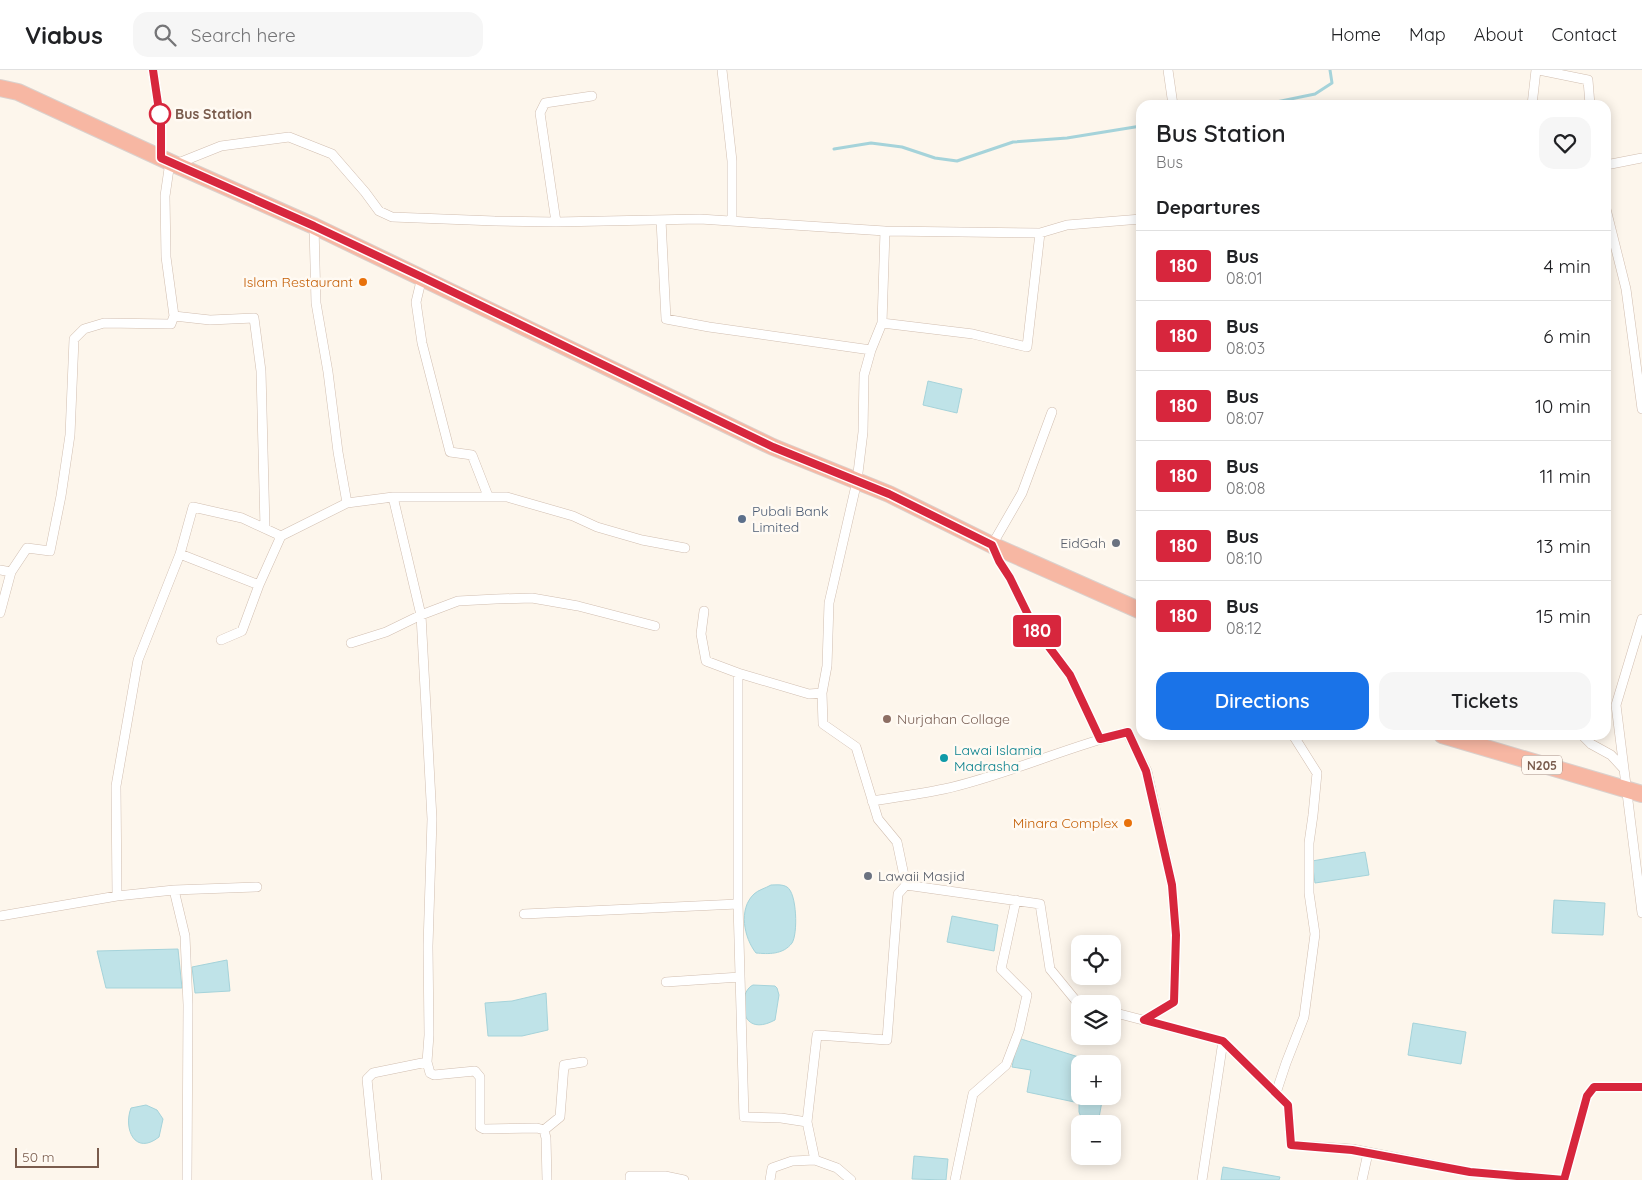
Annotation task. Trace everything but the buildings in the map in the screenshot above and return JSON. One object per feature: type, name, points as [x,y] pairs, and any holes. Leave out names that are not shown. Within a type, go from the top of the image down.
[{"type":"highway","points":[[0,88],[18,92],[168,162],[314,226],[773,447],[889,494],[992,545],[1136,610]]},
{"type":"highway","name":"N205","points":[[1459,740],[1634,792]]},
{"type":"street","points":[[0,613],[11,572],[27,548],[50,551],[62,496],[70,435],[74,339],[84,329],[104,323],[171,324],[174,316],[166,257],[165,196],[168,162],[153,70]]},
{"type":"street","points":[[722,70],[732,162],[732,220]]},
{"type":"street","points":[[1168,70],[1172,100]]},
{"type":"street","points":[[1533,100],[1537,70],[1588,80],[1590,100]]},
{"type":"street","points":[[556,222],[540,113],[545,103],[592,96]]},
{"type":"street","points":[[168,162],[221,146],[289,137],[332,154],[379,211],[392,217],[556,222],[732,220],[818,228],[885,231],[1040,233],[1067,226],[1136,219]]},
{"type":"street","points":[[1611,165],[1642,158]]},
{"type":"street","points":[[662,220],[666,319],[871,350]]},
{"type":"street","points":[[314,226],[316,303],[347,503]]},
{"type":"street","points":[[1611,229],[1626,289],[1642,409]]},
{"type":"street","points":[[885,231],[882,323],[871,350],[864,375],[862,432],[857,481],[829,602],[827,666],[822,693],[823,724],[856,747],[878,819],[897,842],[906,886]]},
{"type":"street","points":[[882,323],[974,334],[1028,347],[1040,233]]},
{"type":"street","points":[[422,277],[416,302],[422,343],[450,452],[472,455],[488,496]]},
{"type":"street","points":[[174,316],[210,320],[254,318],[261,371],[265,528]]},
{"type":"street","points":[[1052,412],[1022,493],[992,545],[1034,627],[1070,675],[1100,739]]},
{"type":"street","points":[[393,497],[421,615],[432,819],[427,1062],[430,1074],[434,1075],[475,1072],[478,1074],[480,1077],[480,1127],[484,1129],[538,1128],[544,1130]]},
{"type":"street","points":[[221,640],[242,631],[259,585],[281,536],[347,503],[393,497],[507,497],[574,516],[597,527],[642,540],[685,548]]},
{"type":"street","points":[[117,896],[116,786],[138,660],[180,554],[193,507],[242,518],[281,536]]},
{"type":"street","points":[[180,554],[259,585]]},
{"type":"street","points":[[0,570],[11,572]]},
{"type":"street","points":[[351,643],[386,632],[421,615],[458,601],[532,598],[578,606],[655,626]]},
{"type":"street","points":[[704,611],[701,634],[706,661],[738,674],[809,694],[822,693]]},
{"type":"street","points":[[1642,619],[1616,705],[1624,768],[1634,792],[1642,914]]},
{"type":"street","points":[[738,674],[738,904],[744,1117],[782,1118],[808,1122]]},
{"type":"street","points":[[872,801],[945,789],[1044,759],[1100,739],[1128,732],[1146,771],[1172,885],[1176,935],[1174,1002],[1144,1020]]},
{"type":"street","points":[[1276,1093],[1304,1017],[1316,934],[1309,893],[1309,843],[1316,773],[1296,740]]},
{"type":"street","points":[[1587,740],[1611,755],[1624,768]]},
{"type":"street","points":[[906,886],[1040,904],[1050,969],[1071,996]]},
{"type":"street","points":[[816,1160],[808,1122],[816,1035],[887,1040],[898,894],[906,886]]},
{"type":"street","points":[[0,916],[117,896],[174,890],[257,887]]},
{"type":"street","points":[[174,890],[185,936],[188,1006],[187,1180]]},
{"type":"street","points":[[955,1180],[973,1094],[1006,1065],[1019,1030],[1027,995],[1001,969],[1016,900]]},
{"type":"street","points":[[524,914],[738,904]]},
{"type":"street","points":[[666,982],[740,977]]},
{"type":"street","points":[[1121,1014],[1223,1041],[1288,1105],[1291,1145],[1352,1150],[1470,1172],[1564,1180],[1587,1096],[1594,1087],[1642,1087]]},
{"type":"street","points":[[1202,1180],[1223,1041]]},
{"type":"street","points":[[377,1180],[367,1079],[373,1072],[427,1062]]},
{"type":"street","points":[[544,1130],[560,1117],[564,1065],[583,1062]]},
{"type":"street","points":[[544,1130],[546,1138],[547,1180]]},
{"type":"street","points":[[1362,1180],[1368,1153]]},
{"type":"street","points":[[770,1180],[772,1168],[792,1161],[816,1160],[837,1168],[851,1180]]},
{"type":"street","points":[[630,1180],[630,1176],[665,1176],[684,1180]]},
{"type":"water","points":[[928,381],[962,389],[957,413],[923,405]]},
{"type":"water","points":[[1365,852],[1369,875],[1315,883],[1312,861]]},
{"type":"water","points":[[771,885],[787,887],[793,897],[796,914],[794,938],[788,947],[780,952],[756,953],[748,940],[744,915],[749,900],[754,894]]},
{"type":"water","points":[[1554,900],[1605,903],[1603,935],[1552,933]]},
{"type":"water","points":[[952,916],[998,925],[994,951],[947,942]]},
{"type":"water","points":[[178,949],[182,988],[106,988],[97,951]]},
{"type":"water","points":[[227,960],[230,991],[195,993],[192,967]]},
{"type":"water","points":[[753,985],[775,986],[777,988],[779,995],[775,1020],[763,1025],[754,1024],[748,1020],[744,1013],[744,996]]},
{"type":"water","points":[[546,993],[548,1030],[522,1036],[488,1036],[485,1003],[512,1001]]},
{"type":"water","points":[[1413,1023],[1466,1032],[1461,1064],[1408,1055]]},
{"type":"water","points":[[1018,1038],[1072,1055],[1071,1101],[1027,1092],[1031,1070],[1012,1067]]},
{"type":"water","points":[[146,1105],[157,1110],[163,1119],[159,1137],[151,1142],[143,1143],[137,1142],[133,1138],[130,1131],[129,1116],[131,1108]]},
{"type":"water","points":[[1079,1105],[1101,1105],[1099,1115],[1080,1115]]},
{"type":"water","points":[[914,1156],[948,1159],[946,1180],[912,1179]]},
{"type":"water","points":[[1223,1167],[1280,1177],[1279,1180],[1221,1180]]},
{"type":"waterway","points":[[1286,100],[1315,94],[1332,83],[1330,70]]},
{"type":"waterway","points":[[834,149],[871,143],[902,147],[935,158],[957,161],[1013,142],[1067,138],[1136,127]]},
{"type":"bus line","name":"180","points":[[153,70],[161,124],[161,158],[314,226],[422,277],[773,447],[889,494],[992,545],[1034,627],[1070,675],[1100,739],[1128,732],[1146,771],[1172,885],[1176,935],[1174,1002],[1144,1020],[1223,1041],[1288,1105],[1291,1145],[1352,1150],[1470,1172],[1564,1180],[1587,1096],[1594,1087],[1642,1087]]},
{"type":"place","name":"Bus Station","points":[[160,114]]},
{"type":"place","name":"Islam Restaurant","points":[[363,282]]},
{"type":"place","name":"Pubali Bank Limited","points":[[742,519]]},
{"type":"place","name":"EidGah","points":[[1116,543]]},
{"type":"place","name":"Nurjahan Collage","points":[[887,719]]},
{"type":"place","name":"Lawai Islamia Madrasha","points":[[944,758]]},
{"type":"place","name":"Minara Complex","points":[[1128,823]]},
{"type":"place","name":"Lawaii Masjid","points":[[868,876]]}]
